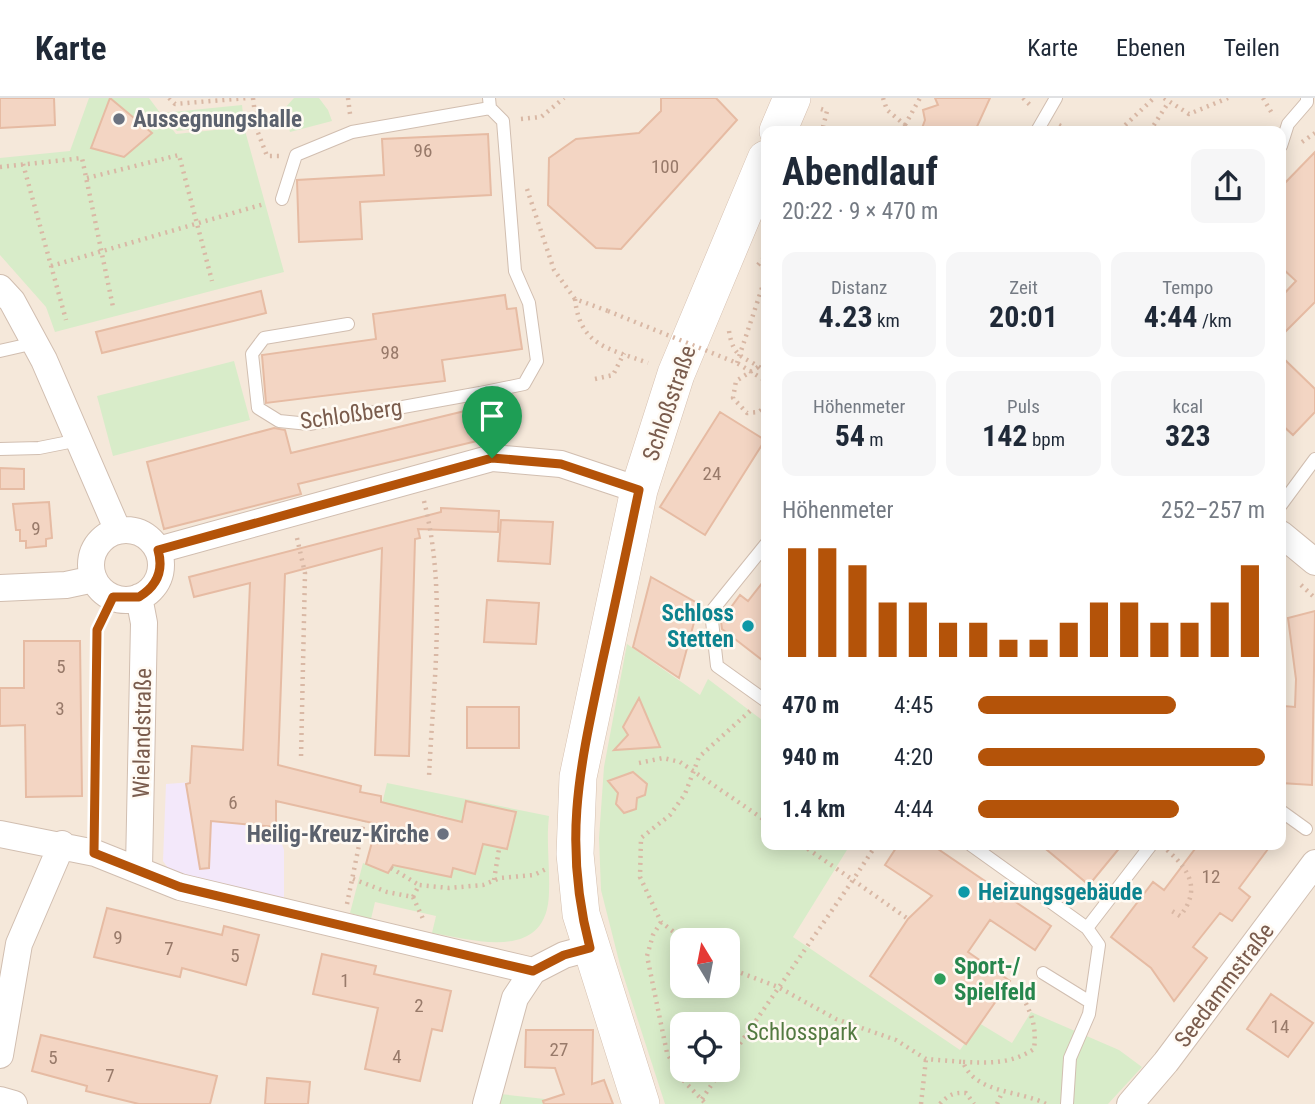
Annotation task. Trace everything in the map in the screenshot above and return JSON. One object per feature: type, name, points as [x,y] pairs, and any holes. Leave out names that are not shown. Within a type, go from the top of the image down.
[{"type":"main road","points":[[780,126],[792,98]]},
{"type":"main road","name":"Schloßstraße","points":[[640,1104],[581,914],[575,854],[578,777],[639,490],[676,374],[761,171]]},
{"type":"street","points":[[0,288],[12,301],[35,343],[118,531]]},
{"type":"street","points":[[158,550],[492,458],[561,464],[639,490]]},
{"type":"street","points":[[0,588],[66,585],[103,588],[139,597],[149,592],[160,572],[158,550],[153,542],[137,532],[118,531],[100,541],[91,569],[103,588]]},
{"type":"street","points":[[1286,538],[1315,562]]},
{"type":"street","name":"Wielandstraße","points":[[139,597],[144,623],[139,868]]},
{"type":"street","points":[[0,834],[62,844],[94,853],[139,868],[180,887],[533,971]]},
{"type":"street","points":[[0,1055],[19,944],[62,844]]},
{"type":"street","name":"Seedammstraße","points":[[1130,1104],[1166,1062],[1315,863]]},
{"type":"street","points":[[486,1104],[515,998],[533,971],[564,955],[590,948]]},
{"type":"street","points":[[0,1100],[14,1104]]},
{"type":"lane","points":[[1040,126],[1056,98]]},
{"type":"lane","points":[[1286,130],[1288,124],[1307,102],[1307,98]]},
{"type":"lane","points":[[282,199],[296,155],[352,132],[489,103],[503,121]]},
{"type":"lane","name":"Schloßberg","points":[[348,324],[264,338],[252,354],[258,408],[279,421],[309,424],[524,384],[537,361],[529,303],[515,271],[503,121]]},
{"type":"lane","points":[[0,351],[35,343]]},
{"type":"lane","points":[[480,393],[492,458]]},
{"type":"lane","points":[[0,449],[39,448],[79,440]]},
{"type":"lane","points":[[1286,498],[1315,458]]},
{"type":"lane","points":[[761,550],[711,612],[717,666],[761,696]]},
{"type":"lane","points":[[1286,815],[1306,829]]},
{"type":"lane","points":[[978,850],[1087,928],[1099,945],[1090,1002],[1070,1058],[1067,1104]]},
{"type":"lane","points":[[1087,928],[1146,850]]},
{"type":"lane","points":[[1043,972],[1090,1002]]},
{"type":"path","points":[[169,98],[175,104],[247,98]]},
{"type":"path","points":[[253,98],[257,130],[267,156],[296,155]]},
{"type":"path","points":[[503,121],[541,117],[564,98]]},
{"type":"path","points":[[883,98],[887,110],[905,125],[920,98]]},
{"type":"path","points":[[1124,126],[1154,98]]},
{"type":"path","points":[[1153,126],[1166,100],[1189,114],[1228,98]]},
{"type":"path","points":[[87,178],[179,155],[212,281]]},
{"type":"path","points":[[0,167],[82,158],[113,307]]},
{"type":"path","points":[[23,164],[66,320]]},
{"type":"path","points":[[507,179],[529,190],[554,270],[575,299],[577,321],[583,332],[594,341],[624,353],[613,375],[595,379]]},
{"type":"path","points":[[51,266],[282,199]]},
{"type":"path","points":[[753,275],[761,263]]},
{"type":"path","points":[[737,363],[761,291]]},
{"type":"path","points":[[575,299],[737,363],[761,375]]},
{"type":"path","points":[[734,319],[729,330],[732,348],[744,361],[759,366]]},
{"type":"path","points":[[759,366],[736,382],[733,398],[747,413],[761,410]]},
{"type":"path","points":[[419,480],[433,535],[438,593],[429,776]]},
{"type":"path","points":[[291,514],[305,572],[301,758]]},
{"type":"path","points":[[94,853],[97,630],[103,588]]},
{"type":"path","points":[[670,929],[661,922],[640,877],[641,838],[670,815],[685,794],[699,757],[761,703]]},
{"type":"path","points":[[639,764],[663,758],[680,762],[761,818]]},
{"type":"path","points":[[342,925],[364,821]]},
{"type":"path","points":[[494,881],[499,849]]},
{"type":"path","points":[[809,850],[908,919]]},
{"type":"path","points":[[740,1043],[873,850]]},
{"type":"path","points":[[1167,850],[1183,864],[1192,885],[1190,903],[1180,916],[1172,911]]},
{"type":"path","points":[[391,868],[419,885],[449,888],[483,885],[534,875],[575,854]]},
{"type":"path","points":[[352,879],[387,892],[413,897],[419,885]]},
{"type":"path","points":[[661,922],[653,935],[647,956],[667,1053],[682,1079],[704,1102],[715,1082]]},
{"type":"path","points":[[740,973],[778,987],[836,1019],[896,1040],[926,1059],[963,1062],[996,1063],[1019,1059],[1034,1049],[1036,1031],[1031,1012],[1020,992]]},
{"type":"path","points":[[921,1104],[926,1059]]},
{"type":"path","points":[[963,1062],[968,1074],[1002,1093],[1030,1096],[1046,1104]]},
{"type":"path","points":[[940,1104],[946,1096],[957,1092],[966,1093],[974,1104]]},
{"type":"path","points":[[997,1104],[1002,1093]]},
{"type":"shaded area","points":[[0,98],[1315,98],[1315,1104],[0,1104]]},
{"type":"shaded area","points":[[277,776],[276,827],[284,850],[284,904],[179,884],[163,861],[166,784]]},
{"type":"green space","points":[[89,98],[149,98],[176,134],[244,127],[284,272],[55,332],[46,307],[0,255],[0,158],[70,151]]},
{"type":"green space","points":[[294,98],[319,98],[332,121],[290,132],[284,109]]},
{"type":"green space","points":[[242,105],[244,124],[177,131],[163,113]]},
{"type":"green space","points":[[234,361],[250,420],[113,456],[97,396]]},
{"type":"green space","name":"Schlosspark","points":[[627,644],[700,695],[708,679],[761,719],[761,850],[847,850],[793,937],[960,1050],[979,1023],[1012,1043],[1031,1012],[1119,1050],[1142,1067],[1108,1104],[665,1104],[620,965],[601,890],[599,838],[604,767]]},
{"type":"green space","points":[[387,783],[549,816],[549,892],[545,914],[536,929],[523,938],[488,942],[432,933],[436,916],[375,902],[371,919],[350,913],[363,863],[388,873],[393,865],[451,877],[453,868],[475,874],[483,844],[508,849],[516,812],[466,801],[462,823],[450,821],[450,818],[436,814],[434,817],[382,804]]},
{"type":"green space","points":[[500,1094],[554,1100],[554,1104],[497,1104]]},
{"type":"building","points":[[0,98],[54,98],[55,125],[0,128]]},
{"type":"building","name":"Aussegnungshalle","points":[[110,98],[152,133],[124,157],[91,148]]},
{"type":"building","points":[[661,98],[716,98],[737,120],[621,249],[596,248],[548,205],[549,158],[576,139],[639,133],[661,111]]},
{"type":"building","points":[[935,98],[990,98],[977,126],[923,126],[925,120],[923,110],[938,105]]},
{"type":"building","points":[[488,134],[491,195],[360,202],[362,239],[299,242],[297,180],[384,175],[382,139]]},
{"type":"building","points":[[1315,152],[1315,302],[1286,331],[1286,292],[1296,281],[1286,272],[1286,182]]},
{"type":"building","points":[[261,291],[266,313],[102,353],[96,332]]},
{"type":"building","points":[[505,295],[507,309],[516,308],[522,349],[442,360],[445,381],[266,403],[262,355],[376,339],[373,314]]},
{"type":"building","points":[[1286,361],[1315,389],[1315,412],[1293,435],[1286,429]]},
{"type":"building","points":[[469,410],[477,441],[298,484],[301,494],[164,529],[147,462],[274,428],[285,430],[291,453]]},
{"type":"building","points":[[720,412],[761,438],[761,446],[705,535],[660,507]]},
{"type":"building","points":[[0,468],[24,469],[24,489],[0,489]]},
{"type":"building","points":[[49,502],[52,538],[46,539],[46,546],[26,548],[26,541],[20,541],[20,530],[16,530],[13,504]]},
{"type":"building","points":[[441,508],[499,511],[498,532],[418,529],[420,538],[415,539],[409,756],[375,755],[382,548],[285,574],[278,765],[361,786],[360,792],[381,796],[381,802],[462,822],[466,801],[516,812],[507,849],[483,844],[475,874],[453,868],[451,877],[393,865],[388,873],[366,864],[377,824],[276,801],[276,827],[211,821],[209,868],[200,869],[186,784],[190,783],[192,746],[243,750],[250,583],[194,597],[189,577],[441,512]]},
{"type":"building","points":[[501,520],[553,522],[550,564],[498,561]]},
{"type":"building","points":[[651,577],[699,604],[679,678],[633,647]]},
{"type":"building","name":"Schloss Stetten","points":[[761,584],[761,659],[722,629],[721,621],[740,595],[748,601]]},
{"type":"building","points":[[487,600],[539,603],[536,644],[484,642]]},
{"type":"building","points":[[1315,611],[1312,785],[1286,783],[1286,706],[1295,707],[1296,679],[1288,618]]},
{"type":"building","points":[[24,641],[80,641],[82,796],[26,797],[25,725],[0,726],[0,688],[24,688]]},
{"type":"building","points":[[639,698],[660,747],[614,750],[628,735],[623,727]]},
{"type":"building","points":[[467,707],[519,707],[519,748],[467,748]]},
{"type":"building","points":[[633,772],[647,784],[645,795],[637,798],[636,809],[624,813],[616,804],[618,793],[608,781]]},
{"type":"building","points":[[895,850],[939,850],[1051,926],[1035,950],[990,920],[968,952],[1010,981],[966,1044],[870,976],[908,919],[932,896],[885,865]]},
{"type":"building","points":[[1047,850],[1118,850],[1089,885]]},
{"type":"building","points":[[1194,850],[1267,850],[1239,888],[1250,897],[1232,921],[1220,913],[1193,947],[1207,958],[1174,1001],[1151,968],[1111,937],[1153,882],[1164,890]]},
{"type":"building","points":[[107,908],[222,935],[224,926],[259,935],[246,985],[182,968],[180,977],[94,957]]},
{"type":"building","points":[[322,954],[376,966],[374,974],[451,991],[442,1031],[432,1029],[420,1081],[365,1069],[378,1008],[313,994]]},
{"type":"building","points":[[1271,994],[1313,1023],[1288,1057],[1247,1029]]},
{"type":"building","points":[[526,1030],[593,1030],[592,1084],[604,1080],[613,1104],[544,1104],[543,1101],[564,1094],[555,1068],[525,1067]]},
{"type":"building","points":[[41,1035],[217,1076],[210,1104],[139,1104],[86,1091],[87,1086],[32,1071]]},
{"type":"building","points":[[267,1078],[310,1082],[308,1104],[265,1104]]},
{"type":"place","name":"Aussegnungshalle","points":[[119,119]]},
{"type":"place","name":"Schloss Stetten","points":[[748,626]]},
{"type":"place","name":"Heilig-Kreuz-Kirche","points":[[443,834]]},
{"type":"place","name":"Heizungsgebäude","points":[[964,892]]},
{"type":"place","name":"Sport-/ Spielfeld","points":[[940,979]]},
{"type":"route","points":[[492,458],[561,464],[639,490],[578,777],[576,876],[581,914],[590,948],[564,955],[533,971],[423,942],[180,887],[139,868],[94,853],[97,630],[113,597],[126,600],[139,597],[149,592],[156,583],[161,561],[158,550],[492,458]]}]
